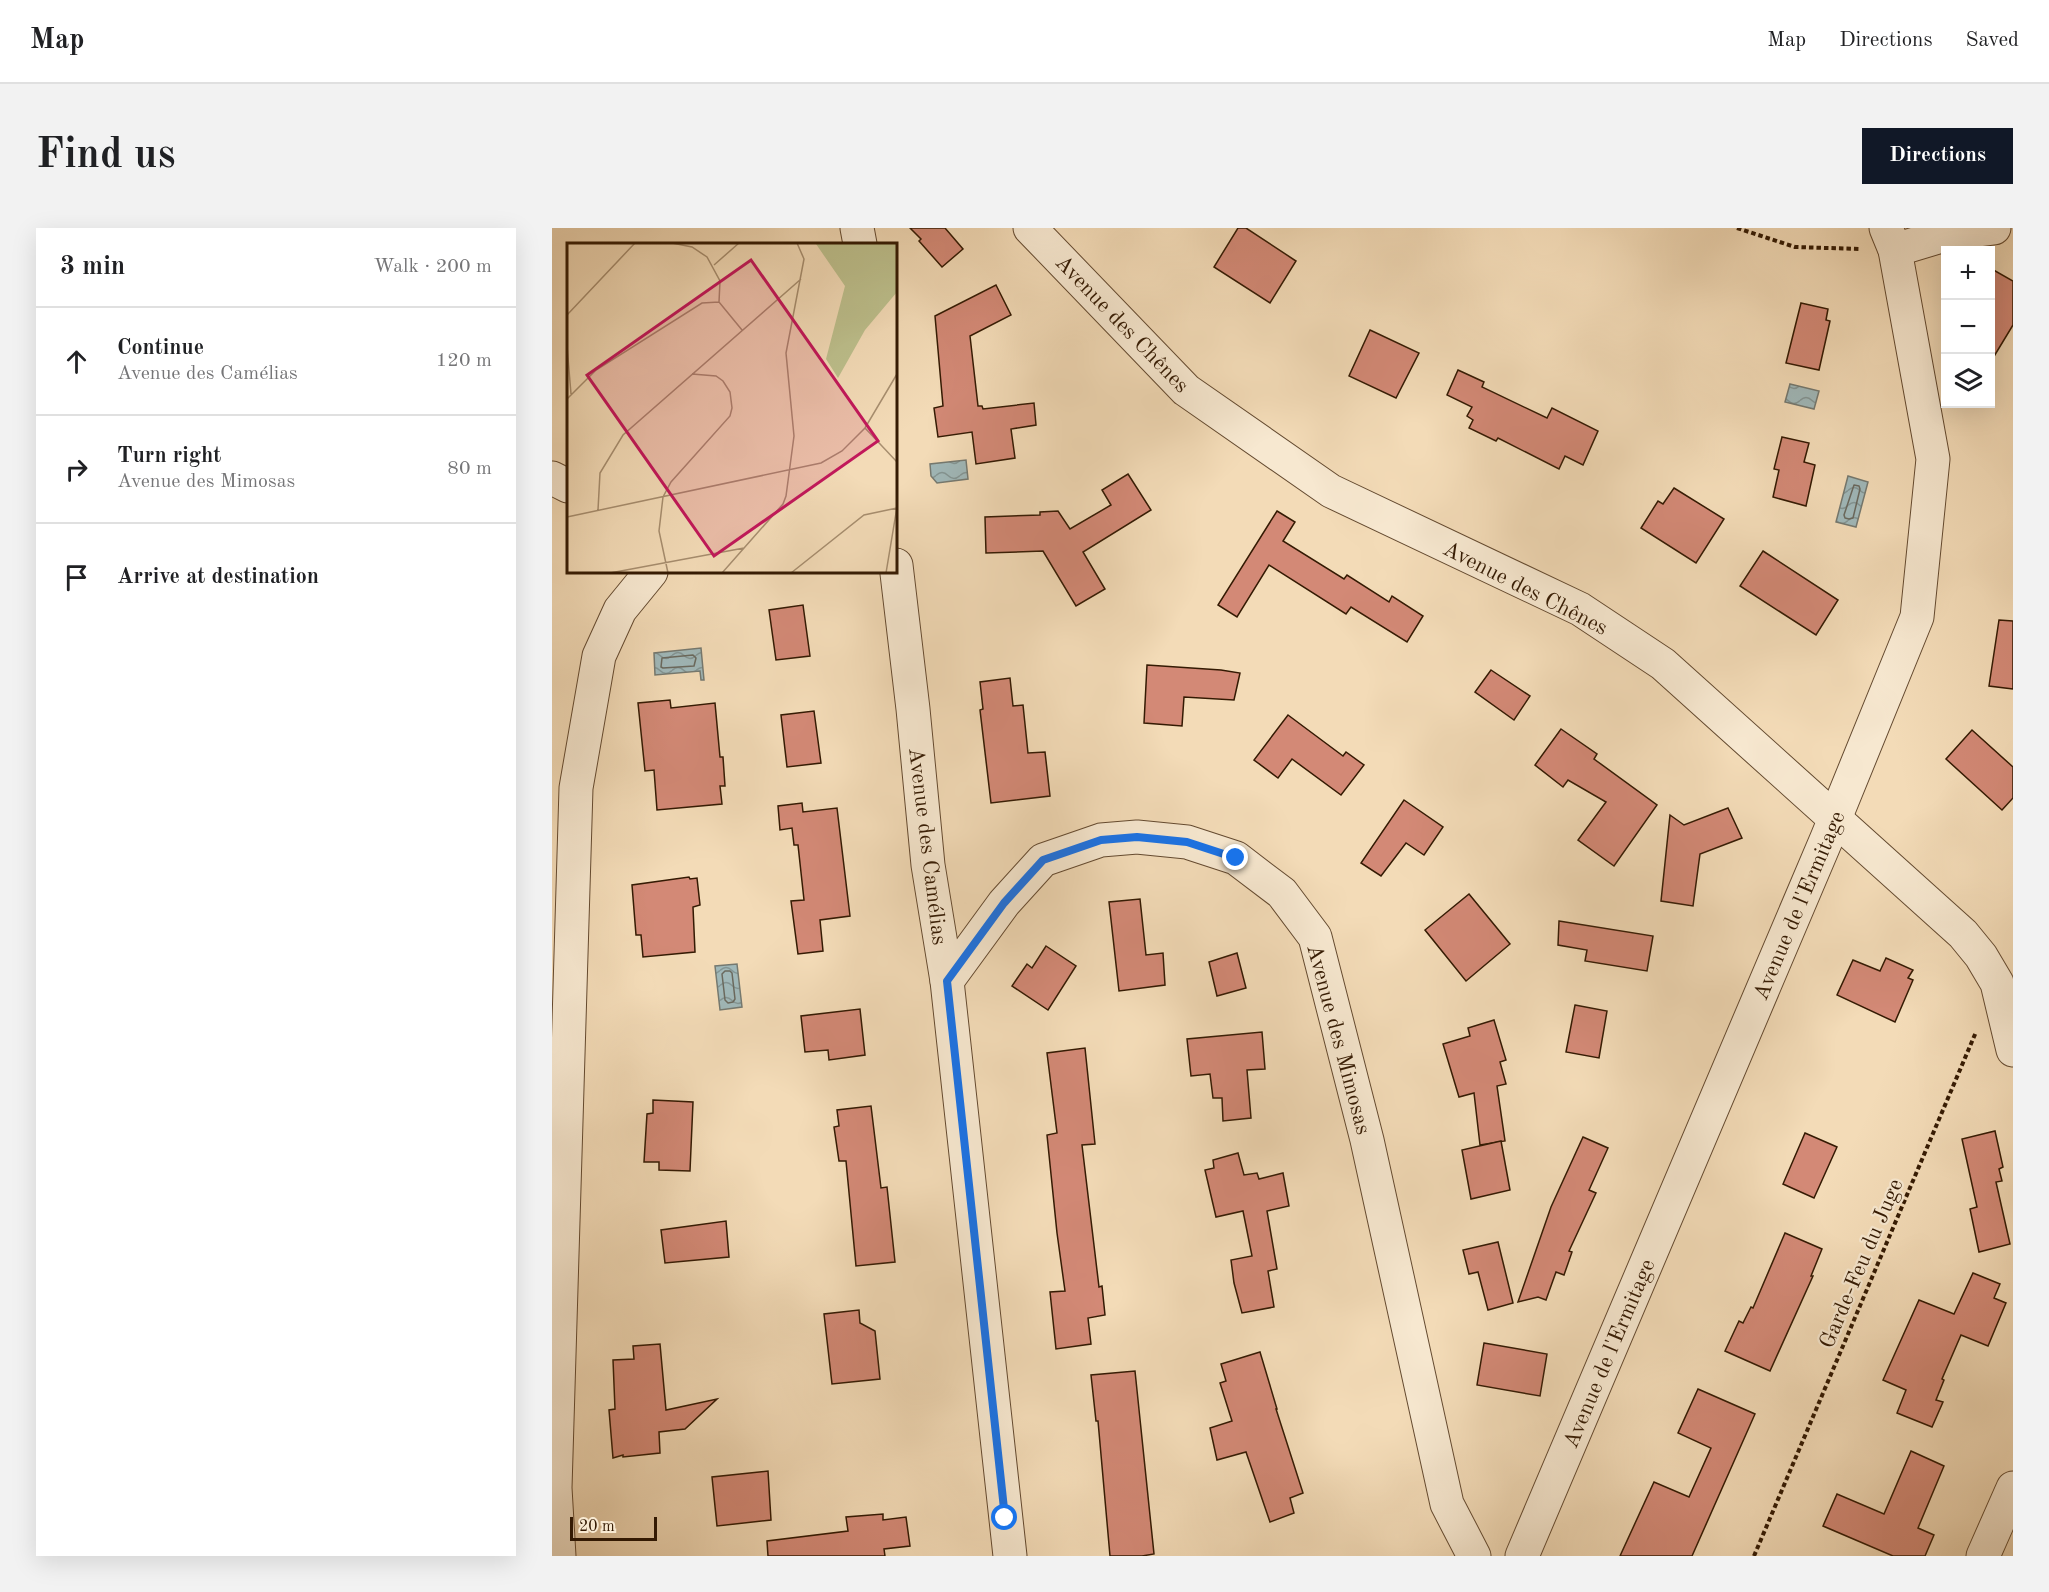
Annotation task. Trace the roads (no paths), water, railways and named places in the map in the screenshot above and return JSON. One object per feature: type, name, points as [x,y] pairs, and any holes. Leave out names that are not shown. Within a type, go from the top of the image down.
[{"type":"street","points":[[858,228],[860,243]]},
{"type":"street","name":"Avenue des Chênes","points":[[1030,228],[1186,390],[1331,491],[1580,609],[1664,664],[1963,934],[1981,956],[1997,983],[2013,1050]]},
{"type":"street","points":[[1890,239],[1994,228]]},
{"type":"street","name":"Avenue de l'Ermitage","points":[[1522,1556],[1835,819],[1917,617],[1934,459],[1890,239]]},
{"type":"street","points":[[552,478],[567,486]]},
{"type":"street","points":[[559,1556],[555,1488],[576,788],[599,656],[620,610],[650,573]]},
{"type":"street","name":"Avenue des Camélias","points":[[897,573],[928,865],[947,981],[1010,1556]]},
{"type":"street","name":"Avenue des Mimosas","points":[[947,981],[1004,903],[1043,860],[1101,840],[1137,837],[1187,842],[1236,858],[1282,893],[1316,937],[1367,1140],[1447,1504],[1474,1556]]},
{"type":"street","points":[[1983,1556],[2013,1488]]},
{"type":"water","points":[[1790,384],[1819,391],[1814,409],[1785,402]]},
{"type":"water","points":[[966,460],[968,479],[937,483],[931,476],[930,464]]},
{"type":"water","points":[[1848,476],[1868,482],[1856,527],[1836,522]]},
{"type":"water","points":[[701,648],[704,680],[701,680],[700,671],[655,675],[654,653]]},
{"type":"water","points":[[737,964],[742,1007],[720,1010],[715,966]]}]
